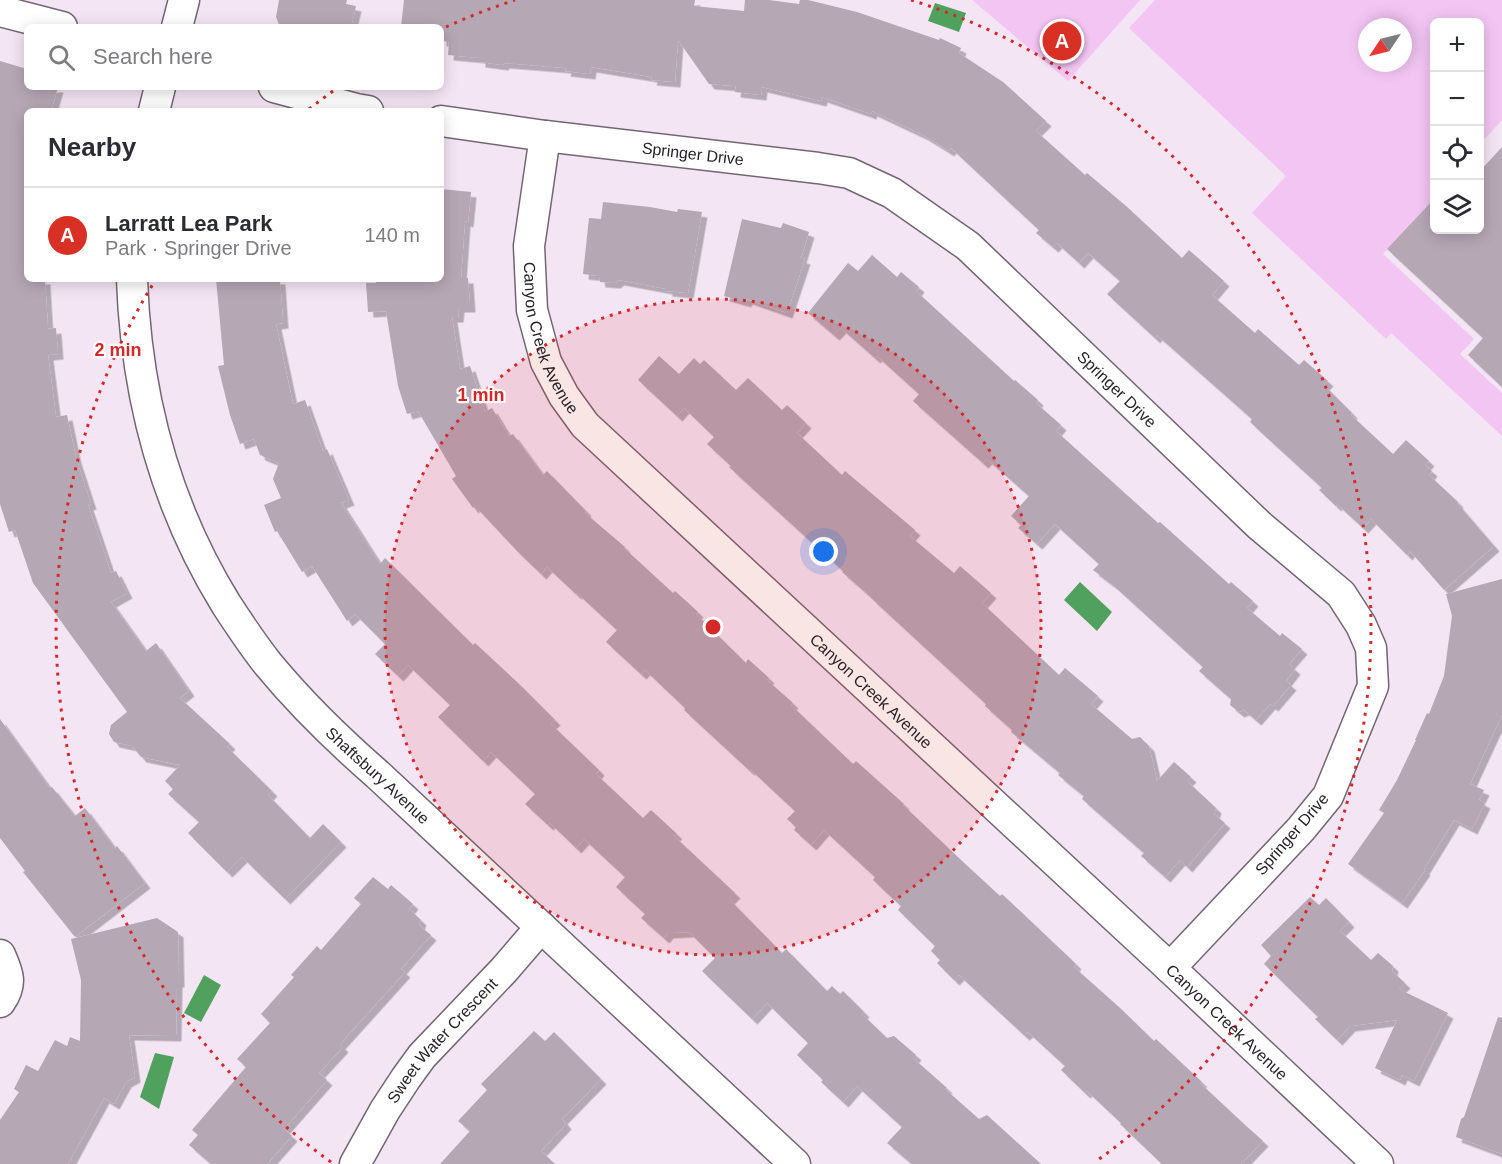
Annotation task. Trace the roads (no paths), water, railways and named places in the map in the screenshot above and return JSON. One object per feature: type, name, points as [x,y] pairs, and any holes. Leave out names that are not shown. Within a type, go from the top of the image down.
[{"type":"street","points":[[178,24],[184,0]]},
{"type":"street","points":[[0,10],[51,24]]},
{"type":"street","points":[[155,108],[159,90]]},
{"type":"street","points":[[285,90],[352,108]]},
{"type":"street","name":"Springer Drive","points":[[444,121],[545,136],[818,168],[849,173],[892,193],[968,246],[1259,525],[1341,594],[1361,625],[1371,648],[1373,686],[1328,796],[1293,837],[1170,968]]},
{"type":"street","name":"Canyon Creek Avenue","points":[[545,136],[529,246],[532,310],[546,362],[564,396],[585,424],[1378,1164]]},
{"type":"street","name":"Shaftsbury Avenue","points":[[132,282],[135,339],[141,380],[159,454],[176,503],[202,563],[232,613],[267,663],[343,745],[795,1164]]},
{"type":"street","name":"Sweet Water Crescent","points":[[355,1164],[385,1110],[417,1064],[541,927]]},
{"type":"street","points":[[0,955],[9,976],[6,994],[0,1002]]},
{"type":"place","name":"Larratt Lea Park","points":[[1062,41]]}]
